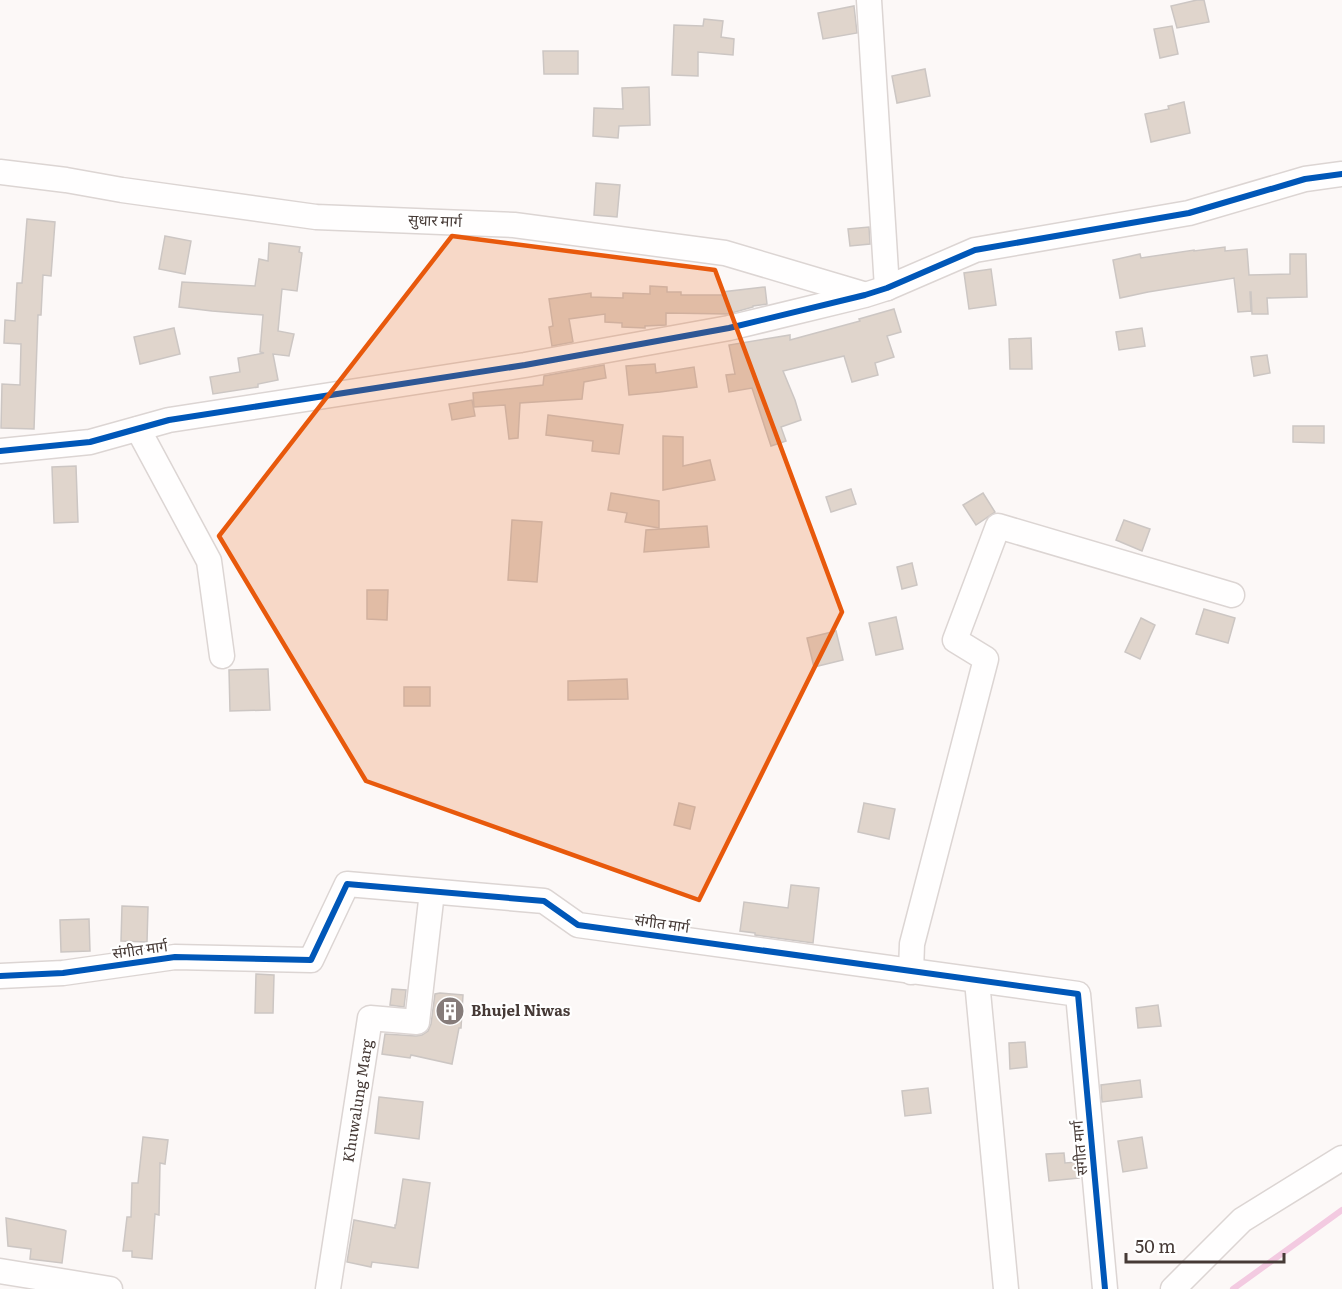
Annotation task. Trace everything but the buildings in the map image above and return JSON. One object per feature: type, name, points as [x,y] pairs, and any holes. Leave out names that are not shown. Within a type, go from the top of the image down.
[{"type":"street","points":[[869,0],[876,292]]},
{"type":"street","name":"सुधार मार्ग","points":[[0,172],[316,217],[514,225],[725,254],[876,292]]},
{"type":"street","points":[[0,451],[90,442],[169,420],[525,365],[729,328],[876,292],[975,250],[1189,213],[1305,179],[1342,174]]},
{"type":"street","points":[[138,429],[209,561],[222,656]]},
{"type":"street","points":[[911,972],[912,944],[986,659],[955,640],[998,526],[1232,595]]},
{"type":"street","name":"संगीत मार्ग","points":[[0,976],[63,974],[175,957],[311,960],[346,884],[544,901],[578,925],[1078,994],[1105,1289]]},
{"type":"street","name":"Khuwalung Marg","points":[[328,1289],[370,1018],[417,1022],[432,892]]},
{"type":"street","points":[[977,981],[1006,1289]]},
{"type":"street","points":[[1173,1289],[1242,1220],[1342,1158]]},
{"type":"street","points":[[0,1271],[111,1289]]},
{"type":"highlighted area","points":[[452,236],[715,270],[842,612],[699,900],[366,781],[219,536]]},
{"type":"waterway","points":[[1233,1289],[1342,1210]]},
{"type":"cycle path","points":[[0,451],[90,442],[169,420],[525,365],[729,328],[865,295],[887,288],[975,250],[1189,213],[1305,179],[1342,174]]},
{"type":"cycle path","points":[[0,976],[63,973],[175,957],[311,960],[347,884],[544,901],[578,925],[1078,994],[1105,1289]]},
{"type":"place","name":"Bhujel Niwas","points":[[450,1011]]}]
